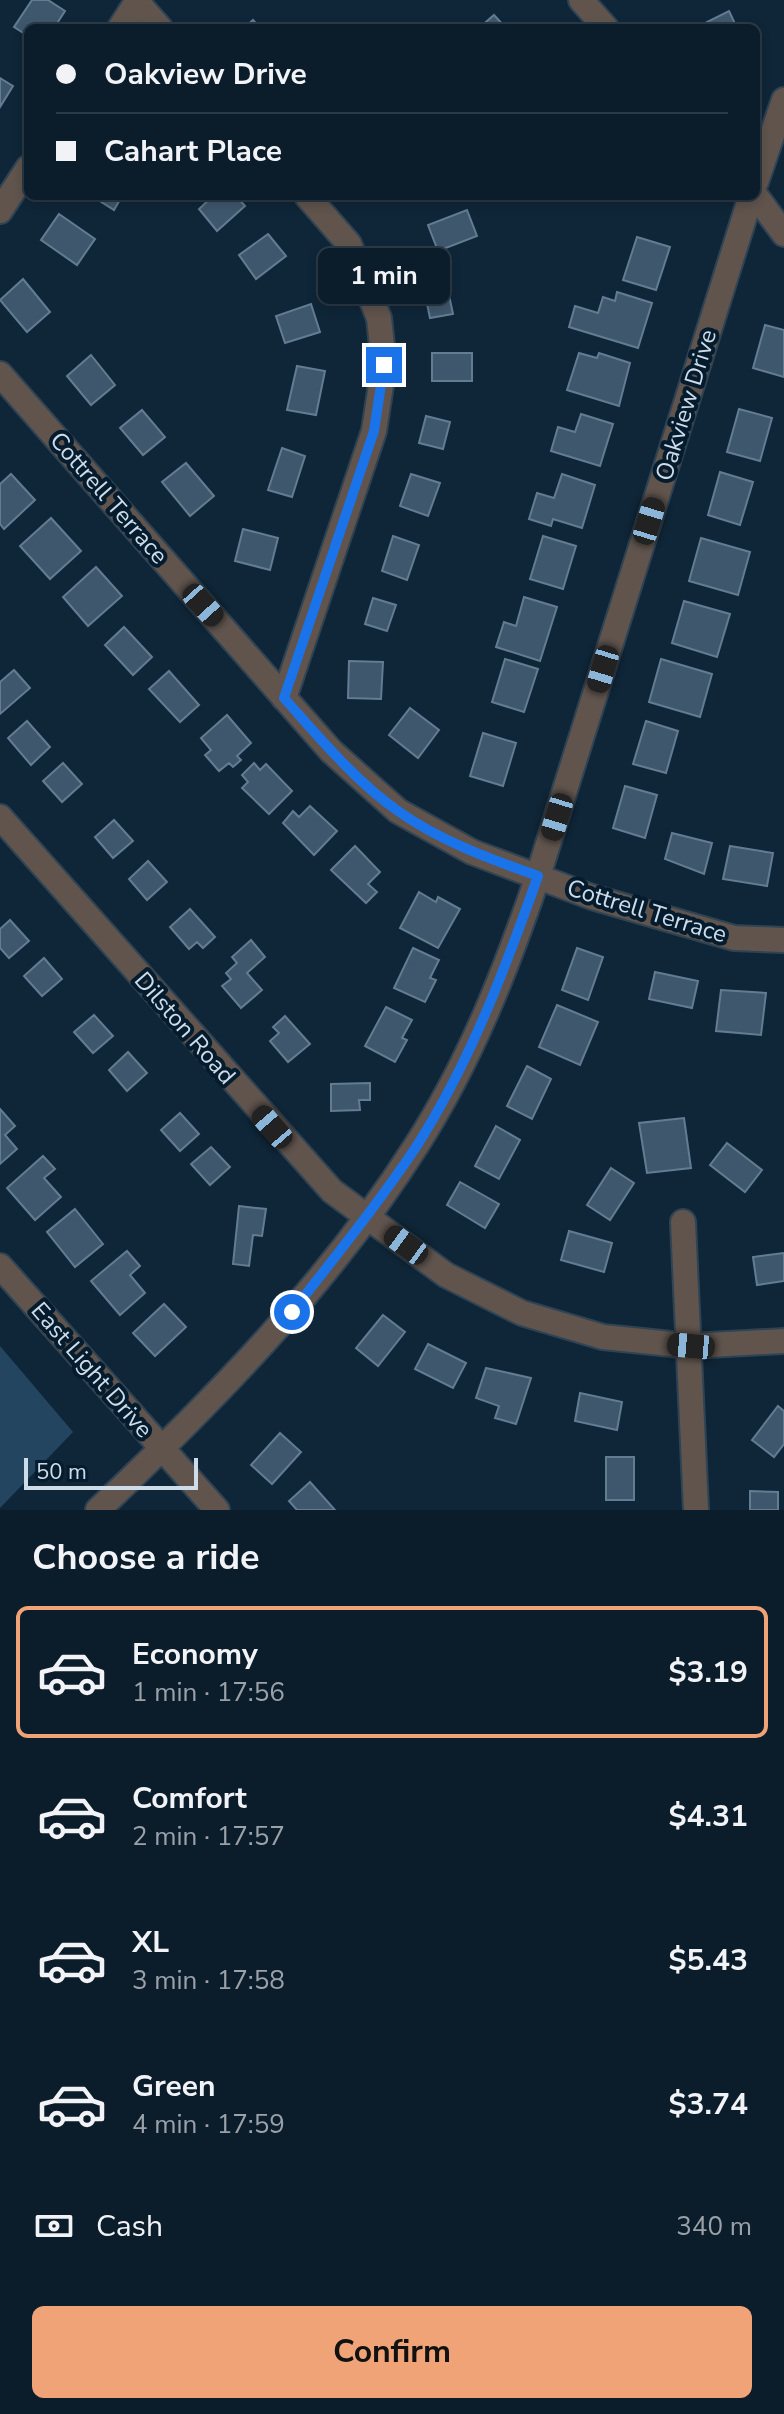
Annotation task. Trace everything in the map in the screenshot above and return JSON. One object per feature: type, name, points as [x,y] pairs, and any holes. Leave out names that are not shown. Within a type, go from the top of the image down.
[{"type":"street","points":[[581,0],[602,24]]},
{"type":"street","points":[[123,24],[138,1],[157,24]]},
{"type":"street","points":[[760,170],[784,100]]},
{"type":"street","points":[[0,211],[24,174]]},
{"type":"street","points":[[284,698],[374,431],[384,365],[379,318],[349,244],[310,200]]},
{"type":"street","name":"Oakview Drive","points":[[98,1510],[274,1336],[416,1146],[467,1053],[503,976],[538,876],[753,200]]},
{"type":"street","points":[[757,200],[784,234]]},
{"type":"street","name":"Cottrell Terrace","points":[[0,374],[331,751],[398,811],[472,852],[592,897],[734,938],[784,940]]},
{"type":"street","name":"Dilston Road","points":[[0,817],[293,1151],[332,1191],[446,1275],[522,1313],[603,1337],[691,1346],[784,1341]]},
{"type":"street","points":[[683,1222],[691,1346],[696,1510]]},
{"type":"street","name":"East Light Drive","points":[[0,1266],[217,1510]]},
{"type":"shaded area","points":[[0,1346],[73,1432],[0,1508]]},
{"type":"building","points":[[32,0],[48,0],[65,11],[57,24],[24,24],[24,33],[14,27]]},
{"type":"building","points":[[729,11],[735,24],[703,24]]},
{"type":"building","points":[[494,15],[502,24],[484,24]]},
{"type":"building","points":[[0,78],[13,86],[0,107]]},
{"type":"building","points":[[98,200],[120,200],[114,210]]},
{"type":"building","points":[[209,200],[240,200],[245,206],[217,231],[199,209]]},
{"type":"building","points":[[467,210],[477,236],[438,251],[428,225]]},
{"type":"building","points":[[59,214],[95,239],[77,265],[41,240]]},
{"type":"building","points":[[268,234],[286,256],[256,279],[239,255]]},
{"type":"building","points":[[637,237],[670,247],[656,290],[623,280]]},
{"type":"building","points":[[445,276],[453,314],[430,318],[422,280]]},
{"type":"building","points":[[23,279],[50,312],[27,332],[0,300]]},
{"type":"building","points":[[617,292],[652,303],[638,348],[569,327],[575,306],[598,313],[603,297],[615,301]]},
{"type":"building","points":[[311,304],[320,332],[285,343],[276,316]]},
{"type":"building","points":[[765,325],[784,330],[784,377],[753,368]]},
{"type":"building","points":[[432,353],[472,353],[472,381],[432,381]]},
{"type":"building","points":[[579,353],[597,358],[599,353],[630,363],[619,406],[567,390]]},
{"type":"building","points":[[91,355],[115,385],[91,405],[67,376]]},
{"type":"building","points":[[297,366],[325,371],[316,415],[287,410]]},
{"type":"building","points":[[739,409],[772,418],[760,461],[727,452]]},
{"type":"building","points":[[142,410],[165,437],[143,455],[120,428]]},
{"type":"building","points":[[581,414],[613,424],[600,466],[551,451],[558,427],[575,432]]},
{"type":"building","points":[[426,416],[450,422],[443,449],[419,443]]},
{"type":"building","points":[[282,448],[305,456],[292,497],[268,490]]},
{"type":"building","points":[[186,463],[214,496],[190,516],[162,482]]},
{"type":"building","points":[[720,472],[753,482],[740,525],[708,515]]},
{"type":"building","points":[[11,474],[35,500],[4,529],[0,524],[0,484]]},
{"type":"building","points":[[411,474],[440,483],[428,516],[400,506]]},
{"type":"building","points":[[562,474],[595,485],[582,528],[553,519],[551,526],[529,519],[537,493],[554,498]]},
{"type":"building","points":[[51,518],[81,551],[50,579],[20,546]]},
{"type":"building","points":[[243,529],[278,538],[270,570],[235,561]]},
{"type":"building","points":[[393,536],[419,545],[407,580],[382,571]]},
{"type":"building","points":[[543,536],[576,546],[563,589],[530,579]]},
{"type":"building","points":[[701,538],[750,552],[738,595],[689,581]]},
{"type":"building","points":[[96,567],[122,596],[88,626],[63,597]]},
{"type":"building","points":[[524,597],[557,607],[540,661],[496,647],[504,622],[516,626]]},
{"type":"building","points":[[373,598],[396,605],[387,631],[365,624]]},
{"type":"building","points":[[684,601],[730,614],[717,657],[672,643]]},
{"type":"building","points":[[124,627],[152,657],[133,675],[105,645]]},
{"type":"building","points":[[505,659],[538,669],[524,712],[492,702]]},
{"type":"building","points":[[661,659],[712,674],[700,717],[649,702]]},
{"type":"building","points":[[349,661],[383,662],[381,699],[348,698]]},
{"type":"building","points":[[14,670],[30,688],[0,714],[0,682]]},
{"type":"building","points":[[169,671],[199,705],[180,722],[149,689]]},
{"type":"building","points":[[410,708],[439,730],[418,758],[389,735]]},
{"type":"building","points":[[227,715],[251,743],[237,756],[241,760],[233,767],[229,763],[219,771],[205,755],[211,750],[201,738]]},
{"type":"building","points":[[27,721],[50,747],[31,765],[8,738]]},
{"type":"building","points":[[646,721],[678,731],[666,773],[633,764]]},
{"type":"building","points":[[483,733],[516,743],[503,786],[470,776]]},
{"type":"building","points":[[63,763],[82,784],[62,802],[43,781]]},
{"type":"building","points":[[254,763],[260,770],[266,764],[292,791],[269,814],[242,788],[248,782],[242,775]]},
{"type":"building","points":[[625,786],[657,795],[645,838],[613,828]]},
{"type":"building","points":[[310,806],[337,831],[314,855],[283,823],[293,811],[299,817]]},
{"type":"building","points":[[114,820],[133,841],[113,858],[95,837]]},
{"type":"building","points":[[672,833],[712,843],[704,874],[665,859]]},
{"type":"building","points":[[355,846],[380,872],[368,884],[377,892],[366,903],[331,870]]},
{"type":"building","points":[[730,846],[773,853],[767,886],[723,879]]},
{"type":"building","points":[[148,861],[167,882],[147,900],[129,879]]},
{"type":"building","points":[[419,892],[436,902],[438,897],[460,909],[438,948],[400,928]]},
{"type":"building","points":[[190,909],[215,937],[203,948],[197,942],[189,949],[170,927]]},
{"type":"building","points":[[10,920],[29,941],[9,958],[0,948],[0,929]]},
{"type":"building","points":[[251,940],[265,957],[247,973],[262,990],[241,1008],[222,986],[231,979],[226,973],[237,963],[232,957]]},
{"type":"building","points":[[413,948],[439,960],[430,978],[436,980],[425,1002],[394,988]]},
{"type":"building","points":[[577,948],[603,957],[588,1000],[562,990]]},
{"type":"building","points":[[44,958],[62,979],[42,996],[24,976]]},
{"type":"building","points":[[655,972],[698,981],[692,1008],[649,999]]},
{"type":"building","points":[[721,990],[766,993],[761,1035],[716,1031]]},
{"type":"building","points":[[557,1005],[598,1022],[580,1065],[539,1047]]},
{"type":"building","points":[[386,1007],[412,1020],[402,1038],[407,1040],[395,1062],[365,1046]]},
{"type":"building","points":[[94,1015],[113,1036],[93,1053],[74,1032]]},
{"type":"building","points":[[285,1016],[310,1044],[288,1062],[270,1041],[279,1033],[273,1027]]},
{"type":"building","points":[[128,1052],[147,1073],[127,1091],[109,1070]]},
{"type":"building","points":[[527,1066],[551,1079],[532,1119],[507,1106]]},
{"type":"building","points":[[370,1083],[370,1100],[359,1100],[360,1110],[331,1111],[331,1084]]},
{"type":"building","points":[[0,1109],[15,1126],[5,1135],[17,1149],[0,1164]]},
{"type":"building","points":[[180,1113],[199,1134],[180,1151],[161,1130]]},
{"type":"building","points":[[684,1118],[691,1168],[647,1173],[639,1123]]},
{"type":"building","points":[[496,1126],[520,1140],[499,1179],[475,1166]]},
{"type":"building","points":[[727,1143],[762,1170],[745,1192],[710,1165]]},
{"type":"building","points":[[211,1147],[230,1167],[210,1185],[191,1164]]},
{"type":"building","points":[[43,1156],[55,1169],[44,1178],[61,1197],[35,1220],[7,1188]]},
{"type":"building","points":[[611,1168],[634,1183],[610,1220],[587,1205]]},
{"type":"building","points":[[460,1182],[499,1204],[485,1228],[447,1205]]},
{"type":"building","points":[[239,1206],[266,1209],[262,1236],[253,1235],[249,1266],[233,1264]]},
{"type":"building","points":[[75,1209],[103,1244],[75,1267],[47,1232]]},
{"type":"building","points":[[569,1231],[612,1243],[604,1272],[561,1260]]},
{"type":"building","points":[[127,1251],[140,1266],[130,1275],[145,1293],[120,1315],[91,1281]]},
{"type":"building","points":[[784,1253],[784,1281],[757,1285],[753,1257]]},
{"type":"building","points":[[164,1304],[186,1327],[155,1356],[133,1333]]},
{"type":"building","points":[[383,1315],[405,1332],[378,1366],[356,1348]]},
{"type":"building","points":[[428,1344],[466,1363],[453,1388],[415,1369]]},
{"type":"building","points":[[486,1368],[531,1378],[516,1424],[495,1418],[499,1406],[476,1398]]},
{"type":"building","points":[[580,1393],[622,1402],[617,1430],[575,1421]]},
{"type":"building","points":[[778,1406],[784,1411],[784,1444],[774,1457],[752,1440]]},
{"type":"building","points":[[280,1433],[301,1452],[272,1484],[251,1465]]},
{"type":"building","points":[[606,1457],[634,1457],[634,1500],[606,1500]]},
{"type":"building","points":[[310,1482],[335,1510],[297,1510],[289,1501]]},
{"type":"building","points":[[750,1491],[778,1492],[778,1510],[750,1510]]},
{"type":"route","points":[[292,1312],[416,1146],[467,1053],[503,976],[538,876],[472,852],[398,811],[331,751],[284,698],[374,431],[384,365]]}]
